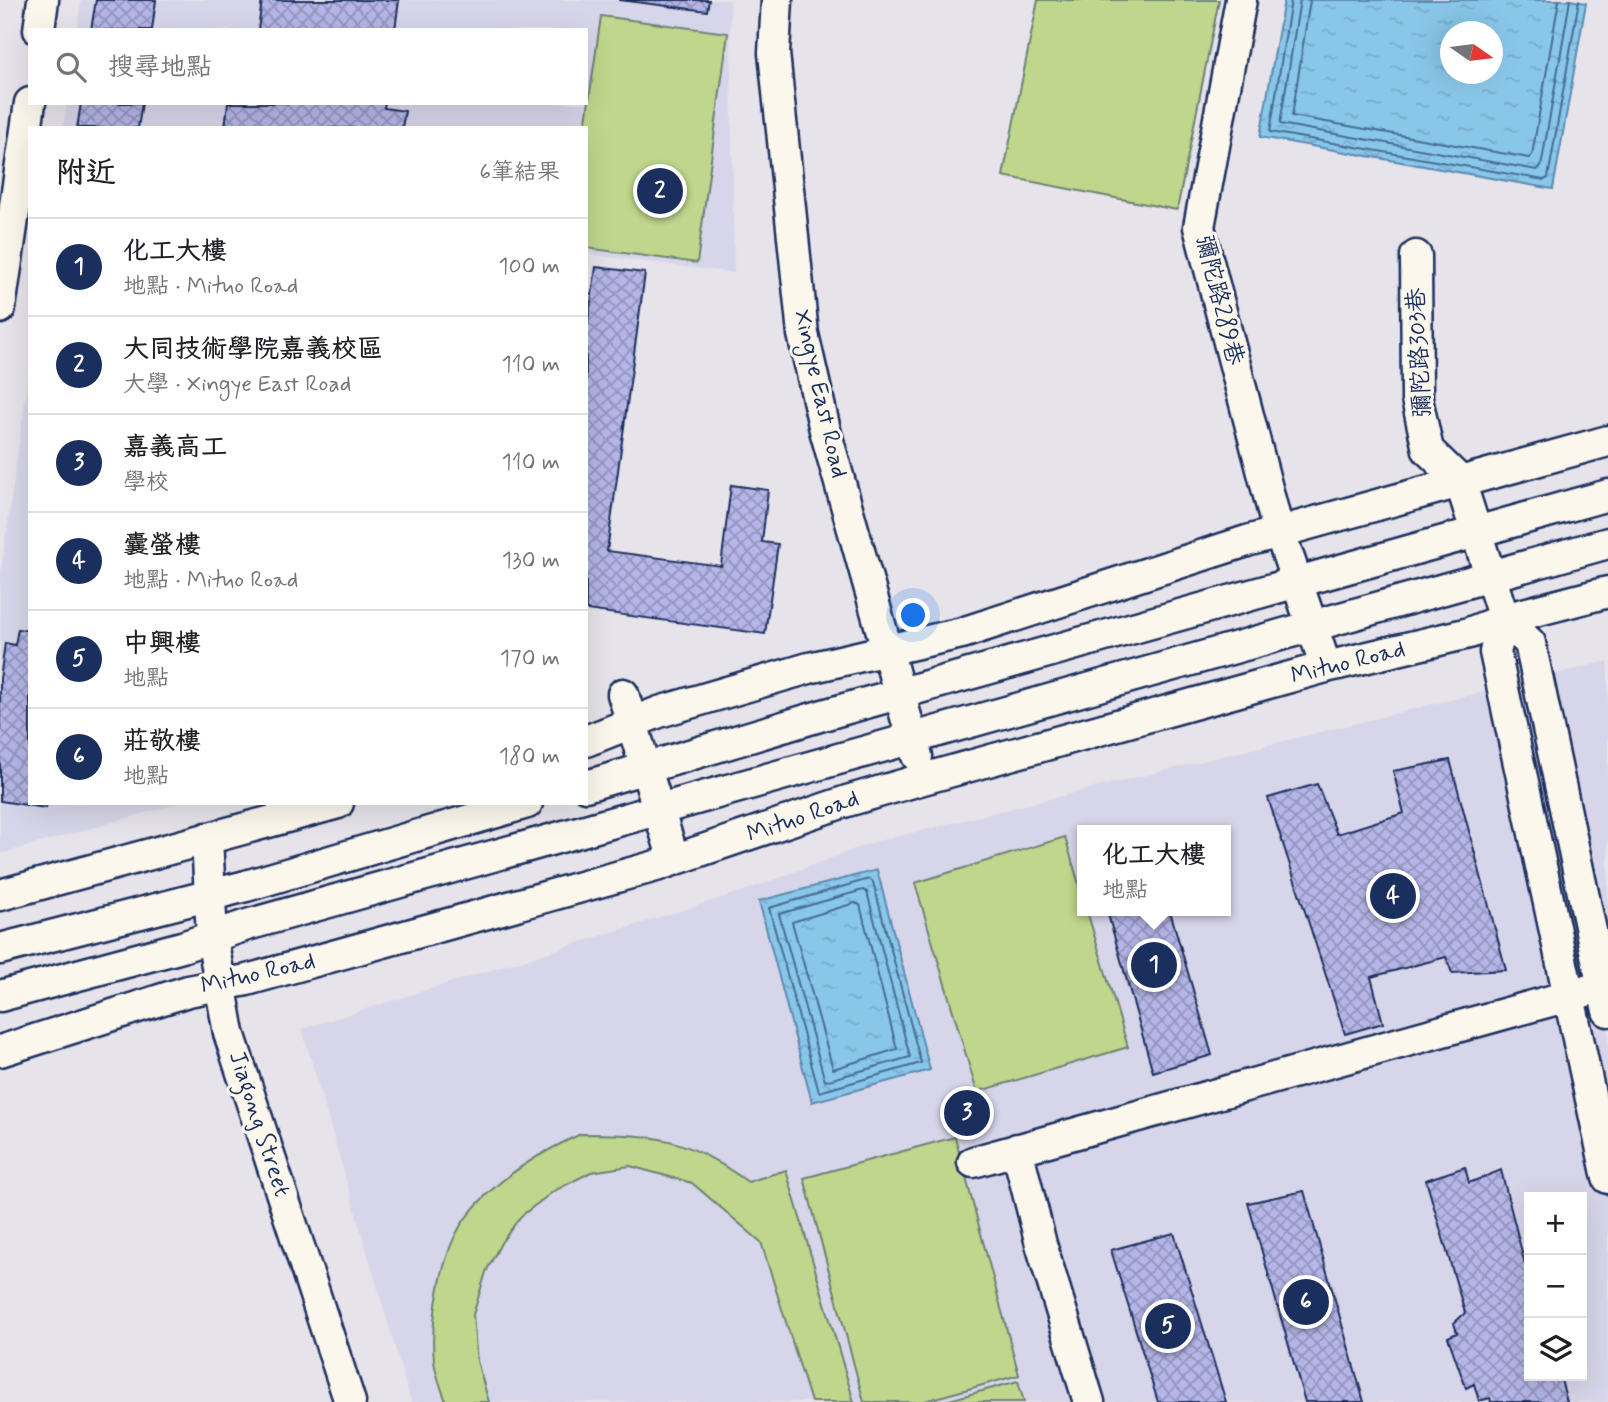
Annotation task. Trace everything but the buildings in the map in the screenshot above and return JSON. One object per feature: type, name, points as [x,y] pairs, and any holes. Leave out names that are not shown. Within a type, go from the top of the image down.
[{"type":"street","points":[[39,28],[43,0]]},
{"type":"street","name":"Xingye East Road","points":[[777,0],[774,53],[803,334],[825,430],[923,779]]},
{"type":"street","name":"彌陀路289巷","points":[[1241,0],[1199,228],[1277,524],[1326,667]]},
{"type":"street","points":[[0,309],[10,177],[29,105]]},
{"type":"street","name":"彌陀路303巷","points":[[1416,256],[1417,399],[1428,450],[1460,481]]},
{"type":"street","points":[[588,740],[659,712],[809,668],[962,633],[1277,524],[1460,481],[1608,441]]},
{"type":"street","points":[[1460,481],[1504,619],[1495,652],[1608,1178]]},
{"type":"street","points":[[588,785],[1608,495]]},
{"type":"street","name":"Mituo Road","points":[[0,996],[212,938],[658,808],[1492,577],[1608,542]]},
{"type":"street","name":"Mituo Road","points":[[0,1051],[188,991],[247,980],[674,860],[847,801],[923,779],[1326,667],[1469,633],[1504,619],[1608,592]]},
{"type":"street","points":[[972,1162],[1567,996],[1606,998],[1530,643],[1504,619]]},
{"type":"street","points":[[623,694],[674,860]]},
{"type":"street","points":[[0,895],[330,805]]},
{"type":"street","points":[[0,949],[210,895],[520,805]]},
{"type":"street","name":"Jiagong Street","points":[[206,838],[212,938],[218,984],[229,1033],[350,1402]]},
{"type":"street","points":[[1017,1149],[1041,1244],[1089,1402]]},
{"type":"shaded area","points":[[81,0],[730,0],[734,273],[588,254],[588,126],[63,126],[67,105],[588,105],[588,28],[77,28]]},
{"type":"shaded area","points":[[28,381],[28,805],[173,805],[0,854],[0,578]]},
{"type":"shaded area","points":[[1608,661],[1608,1402],[411,1402],[302,1029],[747,890],[871,843]]},
{"type":"green space","points":[[1038,0],[1219,0],[1177,210],[1003,176]]},
{"type":"green space","points":[[601,16],[728,33],[697,263],[588,248],[588,126],[585,126]]},
{"type":"green space","points":[[1065,837],[1077,878],[1077,916],[1089,916],[1128,1047],[977,1092],[915,883]]},
{"type":"green space","points":[[581,1134],[631,1135],[670,1141],[706,1156],[748,1182],[786,1170],[854,1402],[811,1402],[761,1242],[692,1183],[630,1166],[591,1172],[554,1191],[521,1216],[501,1243],[486,1272],[473,1315],[477,1361],[489,1402],[446,1402],[435,1365],[434,1327],[439,1288],[449,1250],[457,1233],[476,1205],[503,1180],[533,1159]]},
{"type":"green space","points":[[955,1137],[1019,1375],[921,1402],[864,1402],[804,1178]]},
{"type":"green space","points":[[1018,1381],[1024,1402],[942,1402]]},
{"type":"water","points":[[1284,0],[1570,0],[1586,3],[1553,189],[1260,137]]},
{"type":"water","points":[[877,870],[930,1070],[812,1102],[759,901]]},
{"type":"place","name":"大同技術學院嘉義校區","points":[[660,191]]},
{"type":"place","name":"囊螢樓","points":[[1393,896]]},
{"type":"place","name":"化工大樓","points":[[1154,965]]},
{"type":"place","name":"嘉義高工","points":[[967,1113]]},
{"type":"place","name":"莊敬樓","points":[[1306,1302]]},
{"type":"place","name":"中興樓","points":[[1168,1326]]}]
